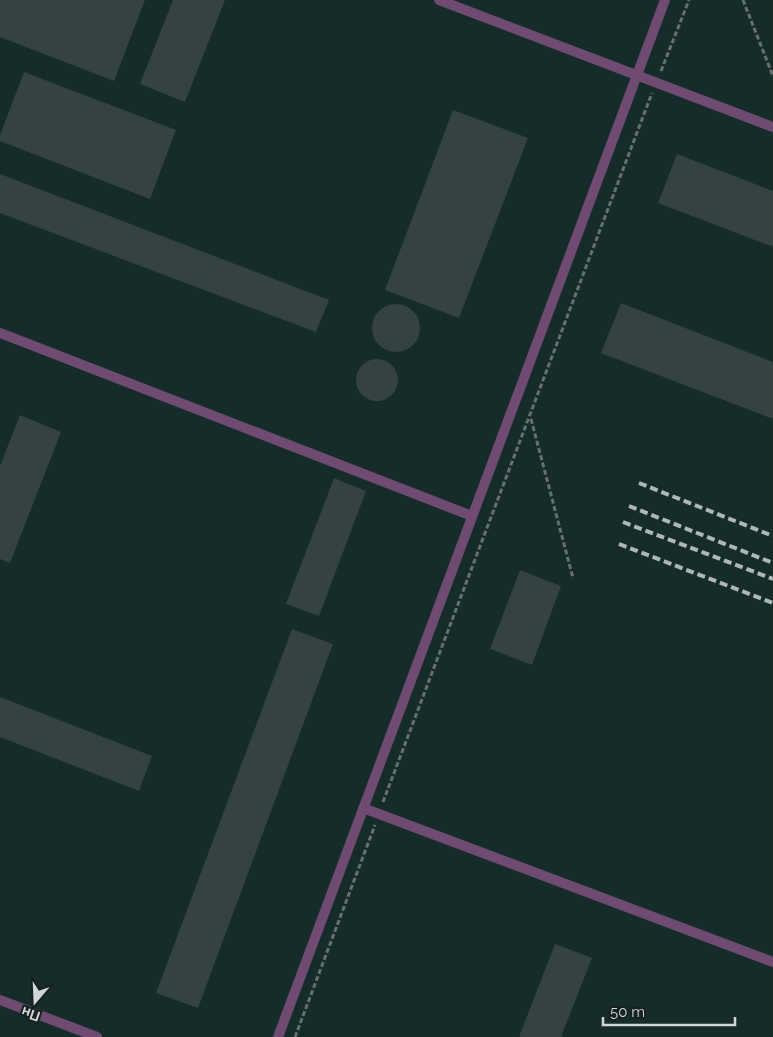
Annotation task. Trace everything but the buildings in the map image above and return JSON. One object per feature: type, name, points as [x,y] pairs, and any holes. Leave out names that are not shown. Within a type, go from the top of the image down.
[{"type":"lane","points":[[439,0],[773,127]]},
{"type":"lane","points":[[278,1037],[665,0]]},
{"type":"lane","points":[[0,333],[472,516]]},
{"type":"lane","points":[[363,808],[379,812],[773,962]]},
{"type":"lane","points":[[0,1000],[97,1037]]},
{"type":"path","points":[[295,1037],[656,82],[689,0]]},
{"type":"path","points":[[743,0],[773,76]]},
{"type":"path","points":[[530,418],[573,578]]},
{"type":"shaded area","points":[[0,0],[773,0],[773,1037],[0,1037]]},
{"type":"railway","points":[[639,483],[773,536]]},
{"type":"railway","points":[[629,506],[773,563]]},
{"type":"railway","points":[[623,522],[773,579]]},
{"type":"railway","points":[[619,544],[773,603]]}]
